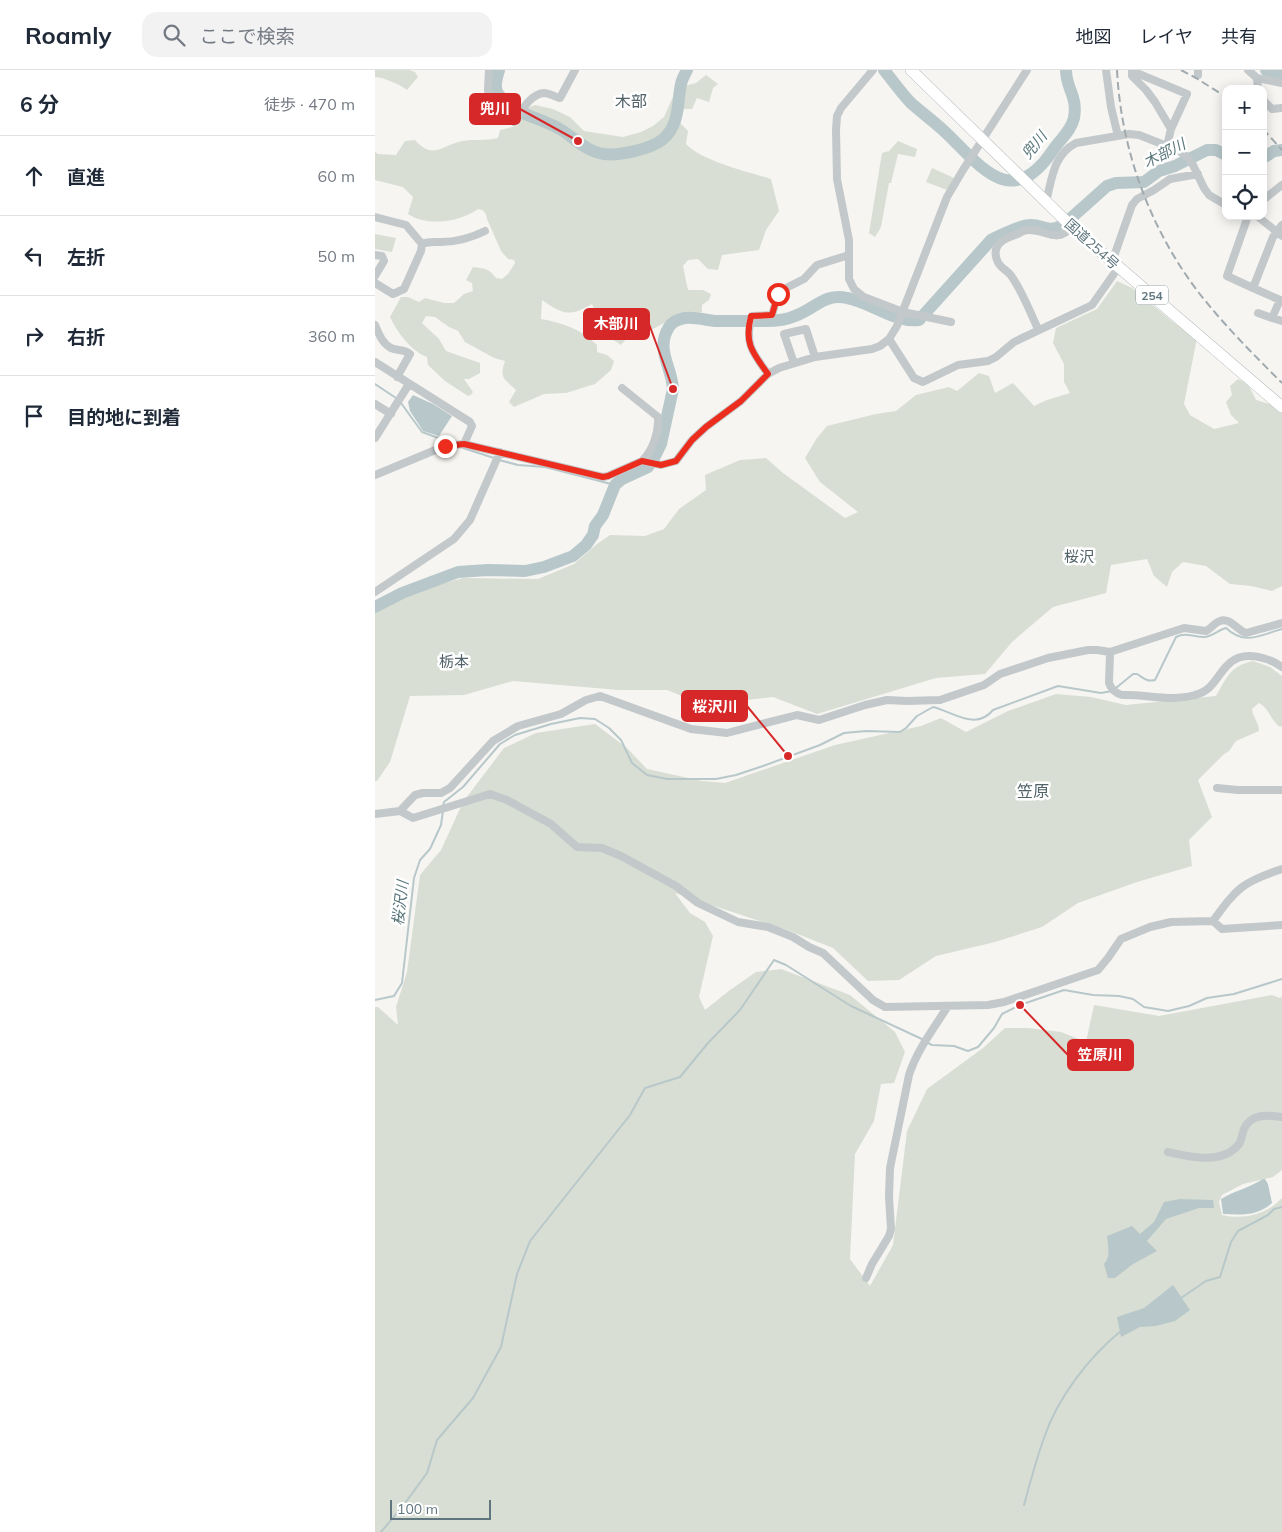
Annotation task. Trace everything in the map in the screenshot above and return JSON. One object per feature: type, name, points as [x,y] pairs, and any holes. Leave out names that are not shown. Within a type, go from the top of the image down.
[{"type":"highway","name":"国道254号","points":[[911,70],[1072,227],[1184,321],[1282,407]]},
{"type":"street","points":[[489,70],[487,90],[490,104],[514,122],[525,105],[539,95],[546,93],[560,98],[575,70]]},
{"type":"street","points":[[873,70],[841,108],[837,116],[837,179],[848,234],[849,279],[854,289],[864,297],[903,312],[951,322]]},
{"type":"street","points":[[642,461],[661,465],[676,461],[692,440],[741,401],[768,374],[794,363],[815,357],[872,349],[889,339],[903,312],[947,197],[1027,70]]},
{"type":"street","points":[[1106,70],[1111,107],[1118,136]]},
{"type":"street","points":[[1248,70],[1257,78],[1282,83]]},
{"type":"street","points":[[1167,146],[1171,129],[1187,94],[1132,71],[1131,76],[1146,90],[1171,129]]},
{"type":"street","points":[[1257,78],[1258,85]]},
{"type":"street","points":[[1267,104],[1272,109],[1282,108]]},
{"type":"street","points":[[1046,202],[1058,159],[1069,147],[1076,143],[1118,136],[1139,135],[1178,150],[1186,156],[1192,163],[1209,195],[1222,203]]},
{"type":"street","points":[[889,339],[914,378],[923,382],[958,365],[988,361],[1014,342],[1038,329],[1092,305],[1115,265],[1132,205],[1137,199],[1154,190],[1170,178],[1198,174]]},
{"type":"street","points":[[1267,197],[1282,185]]},
{"type":"street","points":[[375,217],[406,225],[421,244],[421,251],[404,289],[393,294],[375,283]]},
{"type":"street","points":[[1247,220],[1227,276],[1280,300],[1272,318]]},
{"type":"street","points":[[1253,288],[1280,231],[1263,220]]},
{"type":"street","points":[[1038,329],[1011,276],[999,264],[995,252],[1001,241],[1029,230],[1058,236],[1066,233],[1072,227]]},
{"type":"street","points":[[421,244],[429,241],[441,242],[471,238],[485,231]]},
{"type":"street","points":[[375,255],[382,256],[384,260],[375,276]]},
{"type":"street","points":[[768,374],[753,354],[749,342],[747,330],[751,316],[772,315],[778,294],[784,289],[804,279],[817,266],[849,255]]},
{"type":"street","points":[[1258,313],[1282,321]]},
{"type":"street","points":[[375,325],[382,340],[391,348],[405,350],[410,354],[397,377]]},
{"type":"street","points":[[794,363],[784,334],[806,329],[815,357]]},
{"type":"street","points":[[375,362],[470,422],[472,426],[464,444]]},
{"type":"street","points":[[375,438],[409,384]]},
{"type":"street","points":[[375,476],[445,446],[464,444],[603,477],[608,476],[642,461],[647,456],[656,436],[658,417],[622,388]]},
{"type":"street","points":[[375,404],[391,414]]},
{"type":"street","points":[[375,592],[454,539],[464,528],[479,502],[500,452]]},
{"type":"street","points":[[400,811],[415,795],[423,793],[441,794],[450,788],[493,741],[501,735],[518,726],[561,714],[586,700],[600,696],[691,729],[727,733],[797,715],[819,720],[887,700],[940,700],[984,686],[1000,674],[1048,658],[1088,650],[1110,652],[1178,629],[1206,631],[1219,621],[1230,621],[1242,632],[1246,633],[1282,623]]},
{"type":"street","points":[[1110,652],[1110,687],[1121,695],[1173,698],[1195,695],[1210,688],[1231,662],[1239,658],[1253,656],[1282,667]]},
{"type":"street","points":[[1217,788],[1282,790]]},
{"type":"street","points":[[375,814],[400,811],[413,818],[490,794],[507,800],[551,824],[577,847],[602,848],[676,886],[699,903],[738,922],[768,928],[793,937],[823,953],[873,1000],[885,1007],[996,1004],[1098,970],[1109,958],[1121,939],[1150,927],[1171,922],[1213,921],[1222,930],[1282,925]]},
{"type":"street","points":[[1213,921],[1233,893],[1247,882],[1282,869]]},
{"type":"street","points":[[866,1278],[891,1229],[890,1168],[911,1066],[948,1006]]},
{"type":"street","points":[[1168,1152],[1195,1158],[1213,1157],[1227,1153],[1239,1144],[1245,1126],[1254,1118],[1266,1114],[1282,1117]]},
{"type":"shaded area","points":[[375,70],[409,70],[415,72],[418,77],[407,90],[392,82],[375,77]]},
{"type":"shaded area","points":[[706,75],[718,84],[713,88],[709,102],[697,98],[692,109],[684,109],[680,123],[688,131],[686,144],[714,161],[771,179],[779,211],[766,230],[759,250],[722,255],[718,270],[708,269],[698,259],[688,260],[683,266],[688,290],[703,290],[711,294],[709,300],[702,305],[702,312],[678,316],[643,334],[628,337],[621,345],[594,323],[598,318],[592,304],[578,311],[567,312],[556,309],[542,300],[541,319],[557,322],[585,335],[597,345],[597,352],[607,355],[614,361],[611,370],[595,384],[566,393],[544,394],[514,407],[509,402],[516,390],[504,378],[505,361],[494,358],[465,342],[458,331],[435,317],[426,316],[422,323],[439,339],[446,351],[480,363],[480,373],[469,379],[464,379],[473,392],[471,395],[468,396],[445,381],[428,365],[427,357],[415,350],[405,340],[393,323],[390,317],[401,297],[408,297],[419,302],[425,298],[444,303],[454,303],[464,294],[473,291],[472,283],[466,280],[473,267],[486,270],[496,278],[502,279],[508,274],[515,263],[514,260],[508,259],[501,251],[482,210],[478,209],[453,220],[434,222],[424,221],[408,214],[413,197],[403,187],[375,180],[375,152],[378,154],[396,155],[405,141],[415,140],[427,149],[437,150],[462,141],[498,138],[500,130],[517,126],[527,108],[535,105],[553,109],[570,117],[584,131],[623,137],[641,132],[653,126],[664,117],[677,88],[696,83]]},
{"type":"shaded area","points":[[898,141],[917,149],[915,157],[898,154],[891,183],[889,183],[881,227],[875,237],[869,233],[882,153],[889,151]]},
{"type":"shaded area","points":[[932,168],[954,178],[947,190],[926,182]]},
{"type":"shaded area","points":[[375,234],[396,238],[392,252],[375,249]]},
{"type":"shaded area","points":[[1117,281],[1132,288],[1174,323],[1197,338],[1184,404],[1190,415],[1214,429],[1239,423],[1231,415],[1226,402],[1232,395],[1230,386],[1238,379],[1248,384],[1256,400],[1273,405],[1282,413],[1282,586],[1272,591],[1230,584],[1206,566],[1183,562],[1172,572],[1167,587],[1154,576],[1147,559],[1111,565],[1106,593],[1053,607],[1012,642],[985,674],[936,678],[817,714],[773,697],[704,705],[667,690],[619,690],[513,681],[464,695],[410,696],[390,762],[377,781],[375,781],[375,613],[434,586],[463,578],[538,579],[574,564],[610,535],[645,536],[664,529],[679,509],[706,490],[705,475],[740,460],[766,458],[783,473],[845,518],[858,512],[820,482],[805,458],[827,426],[896,411],[916,395],[949,387],[957,391],[979,373],[989,376],[995,393],[1013,383],[1034,406],[1070,393],[1064,382],[1064,364],[1053,343],[1056,328],[1097,309]]},
{"type":"shaded area","points":[[413,395],[433,404],[452,416],[439,436],[423,431],[410,411],[408,402]]},
{"type":"shaded area","points":[[1253,661],[1270,667],[1282,676],[1282,726],[1280,727],[1274,721],[1266,708],[1259,703],[1252,709],[1259,731],[1236,741],[1229,751],[1198,780],[1212,817],[1189,840],[1192,866],[1137,882],[1078,903],[1042,927],[995,942],[936,956],[899,980],[868,981],[833,948],[790,931],[675,893],[690,913],[705,922],[713,936],[699,997],[705,1010],[756,972],[781,969],[850,995],[895,1032],[905,1052],[894,1083],[881,1084],[874,1121],[855,1154],[850,1259],[870,1286],[893,1245],[907,1131],[927,1089],[983,1048],[1005,1028],[1028,1028],[1061,1032],[1086,1042],[1094,1005],[1159,1016],[1272,995],[1280,998],[1282,996],[1282,1170],[1273,1177],[1243,1184],[1222,1195],[1219,1202],[1222,1215],[1238,1217],[1254,1215],[1269,1209],[1282,1198],[1282,1532],[375,1532],[375,1007],[378,1007],[398,1025],[396,1007],[407,972],[420,875],[441,850],[463,802],[504,748],[536,733],[595,724],[627,748],[647,769],[702,781],[725,783],[835,745],[921,726],[941,718],[966,732],[1008,711],[1056,694],[1091,697],[1126,705],[1216,696],[1226,678],[1234,669]]},
{"type":"shaded area","points":[[1263,1179],[1268,1184],[1272,1203],[1255,1212],[1223,1214],[1221,1199]]},
{"type":"shaded area","points":[[1180,1199],[1213,1200],[1214,1208],[1199,1208],[1166,1219],[1147,1241],[1157,1251],[1133,1264],[1115,1278],[1108,1278],[1104,1264],[1108,1255],[1107,1236],[1132,1226],[1140,1234],[1154,1222],[1164,1202]]},
{"type":"shaded area","points":[[1173,1285],[1190,1310],[1175,1321],[1156,1326],[1140,1327],[1121,1337],[1117,1317],[1144,1308]]},
{"type":"waterway","name":"兜川","points":[[499,70],[496,89],[499,95],[511,107],[551,124],[585,147],[604,154],[626,153],[643,149],[657,143],[668,134],[675,121],[681,84],[687,70]]},
{"type":"waterway","name":"兜川","points":[[884,70],[911,103],[943,130],[981,167],[994,176],[1007,180],[1021,179],[1036,171],[1070,128],[1075,110],[1066,70]]},
{"type":"waterway","name":"兜川","points":[[1266,70],[1282,76]]},
{"type":"waterway","name":"木部川","points":[[1070,219],[1107,186],[1116,183],[1144,182],[1159,171],[1175,166],[1207,150],[1216,150],[1222,153]]},
{"type":"waterway","name":"木部川","points":[[1267,155],[1274,151],[1282,150]]},
{"type":"waterway","name":"木部川","points":[[375,607],[402,593],[458,572],[488,570],[525,571],[544,567],[573,556],[586,545],[593,535],[595,526],[603,515],[615,485],[622,479],[648,467],[661,444],[673,389],[665,358],[664,343],[669,327],[676,321],[683,318],[715,321],[780,320],[802,313],[820,302],[839,297],[856,300],[901,318],[919,320],[991,240],[1026,225],[1052,229],[1061,226]]},
{"type":"waterway","points":[[375,384],[396,398]]},
{"type":"waterway","points":[[401,403],[422,432],[452,443]]},
{"type":"waterway","points":[[463,448],[494,458]]},
{"type":"waterway","points":[[499,460],[518,465],[545,467],[615,485]]},
{"type":"waterway","name":"桜沢川","points":[[1116,688],[1133,674],[1137,674],[1147,680],[1155,680],[1176,637],[1186,635],[1207,637],[1226,628],[1240,637],[1253,638],[1282,629]]},
{"type":"waterway","name":"桜沢川","points":[[443,806],[444,802],[463,787],[500,744],[515,735],[551,724],[580,718],[595,719],[609,728],[621,740],[632,763],[647,775],[667,779],[716,779],[763,766],[820,745],[844,733],[866,731],[900,732],[917,716],[933,707],[972,720],[979,719],[993,710],[1058,686],[1101,693],[1112,691]]},
{"type":"waterway","name":"桜沢川","points":[[375,1000],[394,996],[402,983],[414,878],[420,860],[430,849],[441,825],[443,811]]},
{"type":"waterway","points":[[381,1532],[427,1473],[437,1440],[473,1398],[501,1347],[517,1274],[530,1241],[630,1115],[645,1088],[680,1077],[708,1043],[740,1010],[774,960],[786,965],[851,1006],[924,1040]]},
{"type":"waterway","points":[[928,1043],[932,1045],[954,1046],[968,1051],[978,1047],[994,1028],[1002,1014],[1020,1005],[1064,990],[1093,995],[1119,996],[1133,999],[1144,1007],[1168,1011],[1189,1006],[1207,998],[1234,994],[1282,979]]},
{"type":"waterway","points":[[1181,1298],[1206,1281],[1220,1277],[1231,1242],[1238,1231],[1268,1215],[1274,1209],[1282,1207]]},
{"type":"waterway","points":[[1024,1505],[1041,1446],[1057,1408],[1075,1379],[1097,1353],[1122,1330]]},
{"type":"railway","points":[[1117,70],[1125,130],[1132,159],[1141,188],[1166,242],[1199,293],[1239,339],[1282,383]]},
{"type":"railway","points":[[1181,70],[1222,94]]},
{"type":"railway","points":[[1264,130],[1282,150]]},
{"type":"place","name":"兜川","points":[[578,141]]},
{"type":"place","name":"木部川","points":[[673,389]]},
{"type":"place","name":"桜沢川","points":[[788,756]]},
{"type":"place","name":"笠原川","points":[[1020,1005]]},
{"type":"district","name":"木部","points":[[631,101]]},
{"type":"district","name":"桜沢","points":[[1079,556]]},
{"type":"district","name":"栃本","points":[[454,661]]},
{"type":"district","name":"笠原","points":[[1033,791]]},
{"type":"route","points":[[445,446],[464,444],[603,477],[642,461],[661,465],[676,461],[692,440],[741,401],[768,374],[753,354],[747,330],[751,316],[773,314],[774,302],[778,294]]}]
